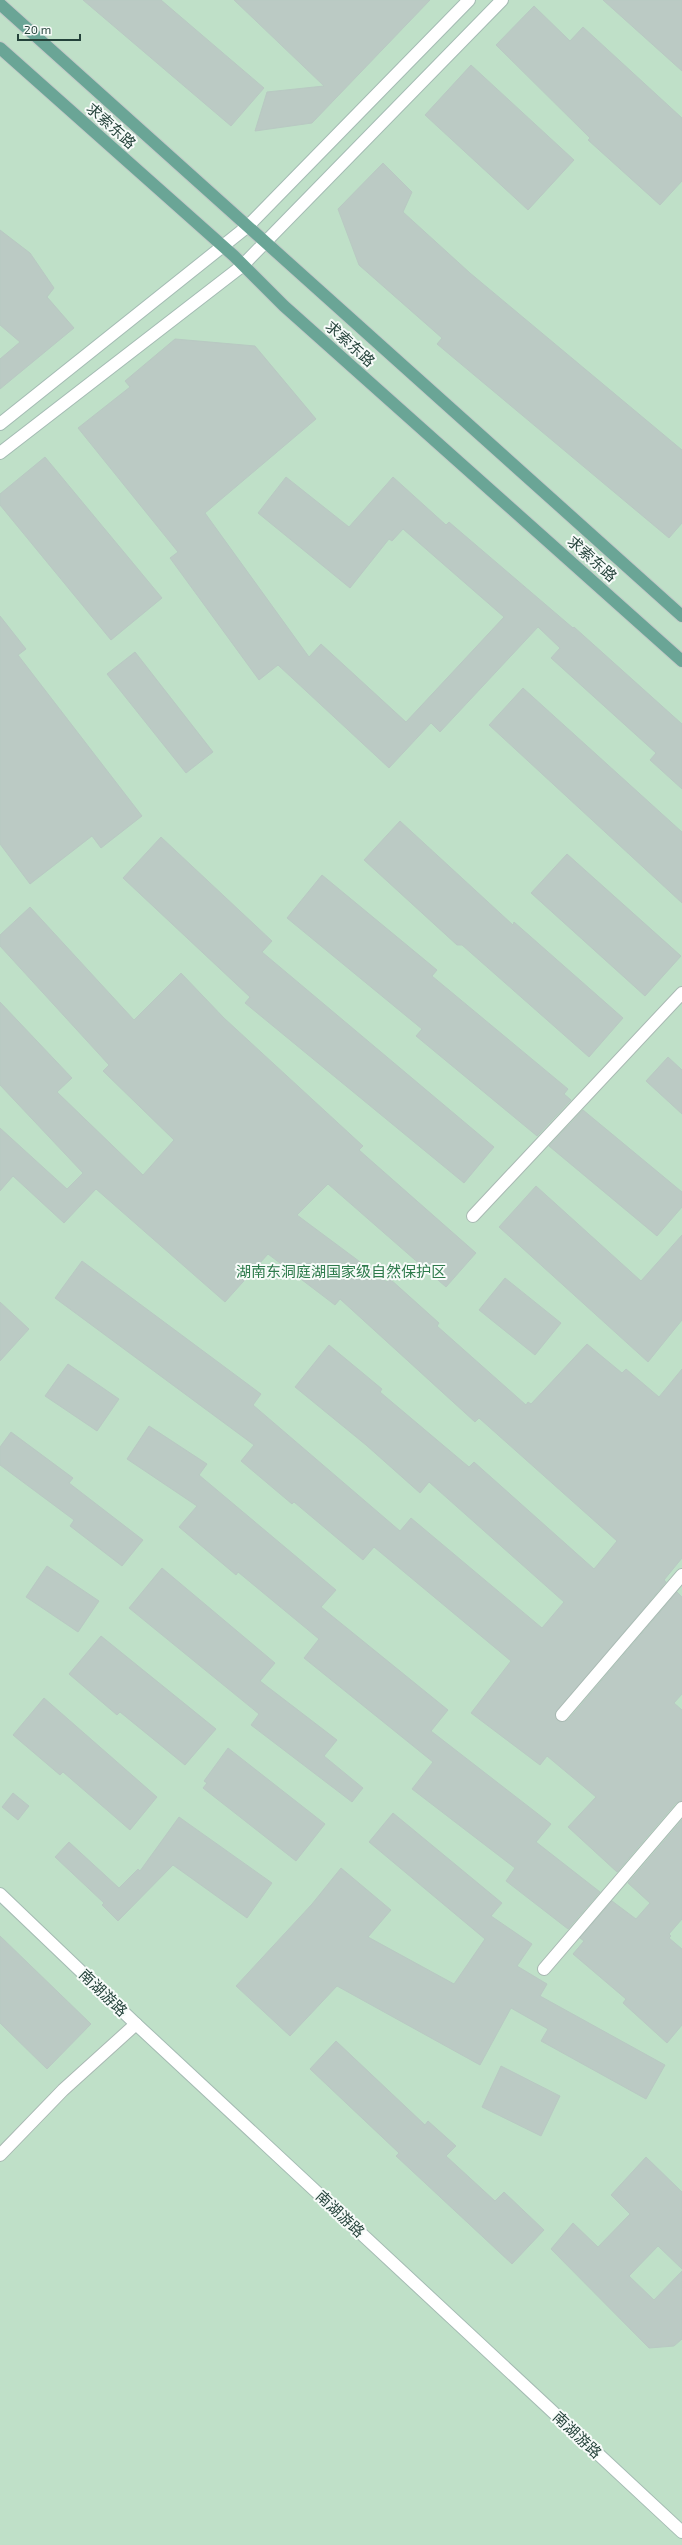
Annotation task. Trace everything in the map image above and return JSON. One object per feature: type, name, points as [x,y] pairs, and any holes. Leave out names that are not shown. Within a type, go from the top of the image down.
[{"type":"main road","name":"求索东路","points":[[0,4],[682,616]]},
{"type":"main road","name":"求索东路","points":[[0,48],[223,246],[290,311],[682,661]]},
{"type":"street","points":[[0,424],[248,226],[469,0]]},
{"type":"street","points":[[0,453],[242,266],[502,0]]},
{"type":"street","points":[[473,1216],[682,993]]},
{"type":"street","points":[[562,1714],[682,1575]]},
{"type":"street","points":[[544,1969],[682,1808]]},
{"type":"street","name":"南湖游路","points":[[0,1894],[136,2024],[682,2532]]},
{"type":"street","points":[[0,2155],[63,2090],[136,2024]]},
{"type":"green space","name":"湖南东洞庭湖国家级自然保护区","points":[[0,0],[682,0],[682,2545],[0,2545]]},
{"type":"building","points":[[83,0],[161,0],[264,88],[231,126]]},
{"type":"building","points":[[234,0],[430,0],[312,123],[255,131],[267,92],[324,86]]},
{"type":"building","points":[[603,0],[682,0],[682,71]]},
{"type":"building","points":[[534,6],[570,41],[583,27],[682,118],[682,181],[660,205],[588,140],[590,138],[496,45]]},
{"type":"building","points":[[471,65],[574,160],[528,210],[425,115]]},
{"type":"building","points":[[383,163],[412,192],[403,212],[470,273],[682,450],[682,523],[669,538],[437,344],[442,338],[359,265],[338,209]]},
{"type":"building","points":[[0,230],[30,253],[54,288],[47,297],[74,328],[0,389],[0,359],[20,342],[0,325]]},
{"type":"building","points":[[175,339],[255,346],[316,419],[205,513],[309,657],[321,644],[406,722],[504,617],[403,529],[392,541],[389,539],[350,588],[258,513],[286,477],[349,527],[393,477],[446,525],[449,522],[573,628],[574,627],[682,724],[682,789],[650,760],[656,753],[551,658],[560,648],[538,627],[440,732],[431,723],[389,768],[278,665],[259,680],[170,558],[178,552],[78,428],[130,387],[125,381]]},
{"type":"building","points":[[45,457],[162,598],[111,640],[0,505],[0,494]]},
{"type":"building","points":[[0,616],[26,649],[18,655],[142,816],[101,848],[92,836],[30,884],[0,844]]},
{"type":"building","points":[[135,652],[213,752],[186,773],[107,674]]},
{"type":"building","points":[[523,688],[682,832],[682,903],[489,725]]},
{"type":"building","points":[[400,821],[513,925],[514,922],[623,1018],[589,1057],[462,945],[457,945],[364,860]]},
{"type":"building","points":[[161,837],[272,941],[262,952],[494,1147],[464,1183],[245,1003],[250,997],[123,878]]},
{"type":"building","points":[[567,854],[681,956],[645,996],[531,893]]},
{"type":"building","points":[[322,875],[437,970],[432,976],[568,1089],[564,1094],[571,1100],[537,1136],[416,1036],[422,1029],[287,918]]},
{"type":"building","points":[[30,907],[134,1020],[181,973],[224,1018],[363,1146],[359,1150],[476,1253],[446,1287],[328,1184],[297,1215],[387,1282],[390,1279],[439,1323],[437,1326],[526,1405],[528,1402],[531,1404],[587,1344],[622,1373],[626,1369],[659,1397],[682,1369],[682,1558],[664,1580],[666,1582],[555,1714],[560,1722],[568,1720],[677,1592],[682,1597],[682,1694],[674,1703],[682,1710],[682,1801],[676,1803],[617,1872],[568,1827],[596,1797],[547,1756],[540,1765],[471,1713],[511,1661],[374,1547],[363,1560],[294,1502],[292,1504],[241,1461],[254,1445],[55,1298],[82,1261],[261,1394],[253,1405],[400,1531],[411,1518],[542,1628],[564,1602],[429,1482],[420,1493],[366,1445],[295,1387],[329,1345],[382,1389],[380,1392],[469,1467],[474,1462],[594,1569],[617,1541],[479,1418],[475,1422],[340,1299],[335,1305],[268,1254],[225,1302],[96,1189],[64,1223],[13,1176],[0,1191],[0,1128],[67,1189],[83,1173],[0,1085],[0,1002],[72,1078],[57,1092],[143,1175],[174,1140],[103,1071],[109,1065],[0,946],[0,935]]},
{"type":"building","points":[[668,1057],[682,1070],[682,1114],[646,1081]]},
{"type":"building","points":[[583,1110],[682,1192],[682,1207],[657,1236],[549,1146]]},
{"type":"building","points":[[536,1186],[641,1281],[682,1235],[682,1320],[648,1362],[499,1227]]},
{"type":"building","points":[[505,1278],[561,1323],[535,1355],[479,1310]]},
{"type":"building","points":[[0,1302],[29,1329],[0,1361]]},
{"type":"building","points":[[68,1364],[119,1399],[97,1431],[45,1396]]},
{"type":"building","points":[[149,1426],[207,1464],[199,1475],[336,1590],[321,1607],[448,1710],[431,1731],[551,1824],[536,1842],[600,1892],[568,1929],[506,1881],[515,1868],[412,1789],[433,1762],[304,1658],[319,1639],[238,1572],[236,1575],[179,1527],[197,1506],[127,1459]]},
{"type":"building","points":[[11,1432],[73,1478],[69,1483],[143,1540],[122,1566],[70,1526],[74,1520],[0,1465],[0,1447]]},
{"type":"building","points":[[47,1566],[99,1601],[78,1632],[26,1597]]},
{"type":"building","points":[[162,1568],[275,1663],[260,1681],[337,1740],[324,1756],[363,1788],[352,1802],[251,1725],[259,1714],[129,1608]]},
{"type":"building","points":[[101,1636],[216,1729],[185,1765],[120,1712],[117,1715],[69,1674]]},
{"type":"building","points":[[44,1698],[157,1797],[130,1830],[63,1772],[60,1775],[13,1735]]},
{"type":"building","points":[[228,1748],[325,1824],[296,1861],[203,1788],[207,1783],[204,1781]]},
{"type":"building","points":[[13,1793],[29,1806],[18,1820],[2,1807]]},
{"type":"building","points":[[393,1813],[502,1903],[491,1916],[532,1944],[517,1966],[547,1984],[540,1996],[665,2065],[646,2099],[541,2041],[548,2029],[511,2008],[480,2065],[337,1986],[290,2036],[236,1986],[312,1904],[341,1868],[391,1910],[368,1937],[454,1984],[485,1939],[369,1842]]},
{"type":"building","points":[[179,1817],[272,1883],[247,1918],[173,1865],[118,1921],[102,1905],[104,1903],[55,1857],[69,1842],[119,1888],[138,1869],[140,1871]]},
{"type":"building","points":[[682,1820],[682,1919],[669,1934],[671,1936],[669,1938],[682,1949],[682,2025],[667,2043],[623,2003],[626,1999],[573,1954],[584,1941],[580,1938],[612,1901],[636,1919],[650,1903],[628,1883]]},
{"type":"building","points":[[0,1936],[91,2024],[47,2069],[0,2023]]},
{"type":"building","points":[[336,2041],[425,2125],[428,2121],[456,2146],[446,2156],[495,2201],[504,2192],[544,2230],[512,2264],[396,2156],[399,2153],[310,2069]]},
{"type":"building","points":[[501,2066],[560,2096],[541,2136],[482,2107]]},
{"type":"building","points":[[646,2157],[682,2192],[682,2269],[658,2246],[629,2276],[654,2300],[682,2271],[682,2339],[674,2346],[649,2348],[551,2249],[573,2223],[598,2247],[630,2214],[611,2195]]}]
